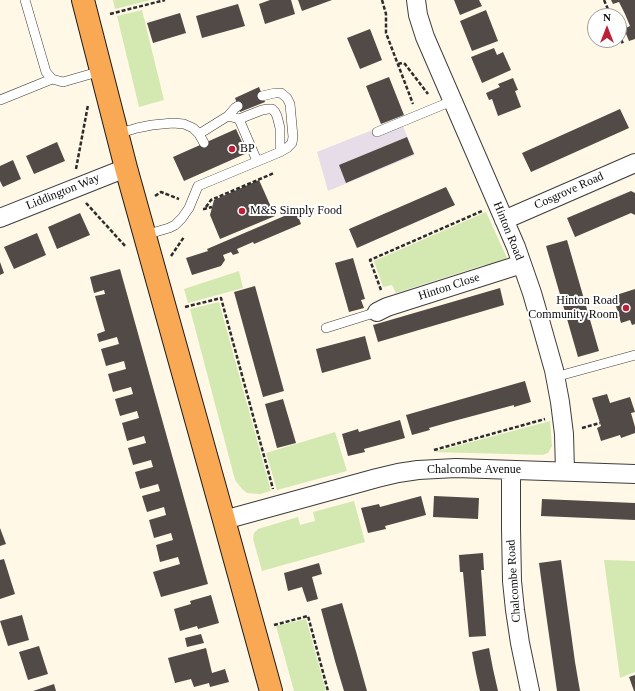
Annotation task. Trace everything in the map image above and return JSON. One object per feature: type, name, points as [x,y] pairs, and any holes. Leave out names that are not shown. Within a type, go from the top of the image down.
[{"type":"highway","points":[[83,0],[126,168],[271,691]]},
{"type":"street","name":"Hinton Road","points":[[416,0],[418,15],[445,104],[501,212],[522,264],[541,324],[555,378],[562,415],[565,444],[565,471]]},
{"type":"street","name":"Cosgrove Road","points":[[501,212],[635,163]]},
{"type":"street","name":"Liddington Way","points":[[0,218],[126,168]]},
{"type":"street","name":"Hinton Close","points":[[382,309],[522,264]]},
{"type":"street","name":"Chalcombe Avenue","points":[[224,520],[369,480],[418,470],[450,468],[635,474]]},
{"type":"street","name":"Chalcombe Road","points":[[511,470],[511,528],[514,595],[520,643],[530,691]]},
{"type":"lane","points":[[25,0],[46,72],[52,79],[63,82],[101,71]]},
{"type":"lane","points":[[0,100],[52,79]]},
{"type":"lane","points":[[145,235],[169,228],[178,222],[189,208],[198,186],[216,173],[257,161],[280,152],[292,143],[293,137],[290,104],[287,98],[281,93],[262,96]]},
{"type":"lane","points":[[377,132],[445,104]]},
{"type":"lane","points":[[199,134],[228,116],[238,106]]},
{"type":"lane","points":[[228,116],[239,119],[268,108],[275,112],[280,128],[280,152]]},
{"type":"lane","points":[[239,119],[257,161]]},
{"type":"lane","points":[[117,134],[152,125],[173,123],[184,124],[193,128],[199,134],[204,143]]},
{"type":"lane","points":[[326,328],[382,309]]},
{"type":"lane","points":[[555,378],[635,355]]},
{"type":"path","points":[[110,14],[165,0]]},
{"type":"path","points":[[382,0],[386,14],[386,33],[415,108]]},
{"type":"path","points":[[398,64],[405,64],[445,104]]},
{"type":"path","points":[[76,169],[88,102]]},
{"type":"path","points":[[200,215],[211,200],[274,173]]},
{"type":"path","points":[[155,196],[161,192],[181,200]]},
{"type":"path","points":[[84,200],[128,249]]},
{"type":"path","points":[[200,208],[204,209],[212,207]]},
{"type":"path","points":[[382,309],[370,260],[501,212]]},
{"type":"path","points":[[171,256],[187,233]]},
{"type":"path","points":[[184,308],[221,298],[275,494]]},
{"type":"path","points":[[430,450],[562,415]]},
{"type":"path","points":[[272,625],[308,616],[328,691]]},
{"type":"shaded area","points":[[400,119],[415,155],[328,191],[317,152]]},
{"type":"green space","points":[[113,0],[151,0],[115,9]]},
{"type":"green space","points":[[142,10],[164,100],[139,107],[117,16]]},
{"type":"green space","points":[[486,212],[507,258],[495,269],[484,265],[396,293],[392,285],[383,287],[374,261]]},
{"type":"green space","points":[[239,271],[243,288],[188,303],[184,289]]},
{"type":"green space","points":[[219,302],[271,491],[260,494],[247,493],[235,480],[190,309]]},
{"type":"green space","points":[[550,421],[552,446],[548,453],[543,455],[434,452]]},
{"type":"green space","points":[[335,432],[347,471],[277,490],[266,453]]},
{"type":"green space","points":[[354,501],[365,542],[262,571],[253,539],[254,533],[258,529],[298,517],[300,525],[315,521],[313,512]]},
{"type":"green space","points":[[604,560],[635,561],[635,672],[620,678]]},
{"type":"green space","points":[[306,619],[326,691],[294,691],[276,626]]},
{"type":"building","points":[[270,0],[291,0],[295,14],[265,24],[259,4]]},
{"type":"building","points":[[298,0],[332,0],[302,11]]},
{"type":"building","points":[[454,0],[479,0],[482,6],[460,15]]},
{"type":"building","points":[[611,0],[635,0],[635,39],[629,41],[627,36],[627,28],[630,26],[627,19],[627,8],[622,8],[619,2],[613,4]]},
{"type":"building","points":[[238,4],[245,26],[202,38],[196,16]]},
{"type":"building","points":[[486,10],[498,41],[472,51],[460,21]]},
{"type":"building","points":[[180,13],[186,33],[153,43],[147,23]]},
{"type":"building","points":[[370,29],[382,60],[360,69],[347,38]]},
{"type":"building","points":[[494,48],[497,55],[503,52],[511,70],[482,83],[471,57]]},
{"type":"building","points":[[389,77],[404,115],[381,124],[366,86]]},
{"type":"building","points":[[513,78],[518,90],[515,91],[521,107],[498,116],[492,99],[489,100],[486,93],[500,87],[498,84]]},
{"type":"building","points":[[259,87],[265,102],[240,112],[235,98]]},
{"type":"building","points":[[620,109],[629,128],[531,172],[522,153]]},
{"type":"building","points":[[236,129],[247,153],[184,181],[173,157]]},
{"type":"building","points":[[407,137],[414,154],[346,183],[339,165]]},
{"type":"building","points":[[57,142],[65,161],[34,174],[26,156]]},
{"type":"building","points":[[13,160],[21,179],[3,187],[0,181],[0,166]]},
{"type":"building","name":"M&S Simply Food","points":[[259,180],[275,216],[220,239],[210,215],[214,200]]},
{"type":"building","points":[[446,187],[455,205],[357,248],[349,229]]},
{"type":"building","points":[[631,191],[635,193],[635,215],[631,213],[575,237],[567,218]]},
{"type":"building","points":[[296,211],[301,224],[254,244],[253,242],[237,249],[239,253],[233,255],[231,252],[223,255],[225,260],[221,266],[192,275],[186,258],[208,251],[207,249]]},
{"type":"building","points":[[80,213],[90,235],[57,249],[48,227]]},
{"type":"building","points":[[37,233],[46,255],[14,269],[4,247]]},
{"type":"building","points":[[567,240],[599,351],[578,357],[546,246]]},
{"type":"building","points":[[353,258],[365,299],[361,300],[364,308],[349,312],[335,263]]},
{"type":"building","points":[[0,262],[4,273],[0,275]]},
{"type":"building","points":[[120,269],[208,584],[161,597],[153,572],[180,564],[178,557],[160,562],[156,545],[173,540],[171,533],[154,538],[149,520],[166,515],[164,507],[147,512],[142,496],[160,491],[158,484],[140,489],[135,472],[153,467],[151,460],[133,465],[128,448],[146,443],[144,436],[127,441],[122,423],[139,418],[137,411],[120,416],[115,399],[133,394],[131,387],[113,392],[108,374],[126,369],[124,361],[106,366],[101,349],[119,344],[117,337],[99,342],[97,334],[105,331],[95,296],[105,294],[104,290],[94,293],[90,277]]},
{"type":"building","points":[[255,286],[284,391],[263,397],[234,292]]},
{"type":"building","points":[[500,288],[504,305],[378,342],[373,325]]},
{"type":"building","name":"Hinton Road Community Room","points":[[635,289],[635,324],[632,325],[630,320],[621,323],[613,296]]},
{"type":"building","points":[[365,336],[371,359],[322,373],[316,349]]},
{"type":"building","points":[[525,381],[531,402],[450,422],[412,435],[406,415]]},
{"type":"building","points":[[607,394],[610,403],[630,397],[635,412],[631,413],[635,433],[621,438],[620,435],[601,441],[597,428],[601,426],[592,398]]},
{"type":"building","points":[[283,399],[296,443],[277,448],[265,404]]},
{"type":"building","points":[[400,420],[405,438],[364,449],[365,452],[348,456],[342,434],[358,429],[359,432]]},
{"type":"building","points":[[421,496],[426,515],[385,526],[386,529],[368,533],[361,508],[379,504],[380,507]]},
{"type":"building","points":[[434,496],[479,498],[478,519],[433,517]]},
{"type":"building","points":[[542,499],[635,503],[635,520],[541,516]]},
{"type":"building","points":[[0,528],[6,544],[0,546]]},
{"type":"building","points":[[483,553],[484,570],[481,570],[486,636],[469,637],[463,572],[460,572],[459,555]]},
{"type":"building","points":[[4,559],[15,594],[0,599],[0,560]]},
{"type":"building","points":[[561,560],[580,691],[557,691],[539,563]]},
{"type":"building","points":[[319,563],[322,574],[312,577],[318,599],[307,602],[302,587],[288,591],[284,573]]},
{"type":"building","points":[[211,595],[219,623],[198,629],[197,626],[180,631],[174,609],[191,604],[190,601]]},
{"type":"building","points":[[342,603],[367,691],[344,691],[335,661],[321,609]]},
{"type":"building","points":[[22,615],[29,640],[8,646],[0,621]]},
{"type":"building","points":[[201,634],[204,643],[187,647],[185,638]]},
{"type":"building","points":[[39,646],[48,674],[28,680],[19,652]]},
{"type":"building","points":[[206,648],[212,673],[225,669],[229,682],[210,687],[209,683],[194,687],[191,679],[175,683],[168,658]]},
{"type":"building","points":[[489,648],[498,691],[480,691],[472,652]]},
{"type":"building","points":[[635,675],[635,691],[634,691],[629,677]]},
{"type":"building","points":[[54,684],[56,691],[33,691]]},
{"type":"place","name":"BP","points":[[232,149]]},
{"type":"place","name":"M&S Simply Food","points":[[242,211]]},
{"type":"place","name":"Hinton Road Community Room","points":[[626,308]]}]
